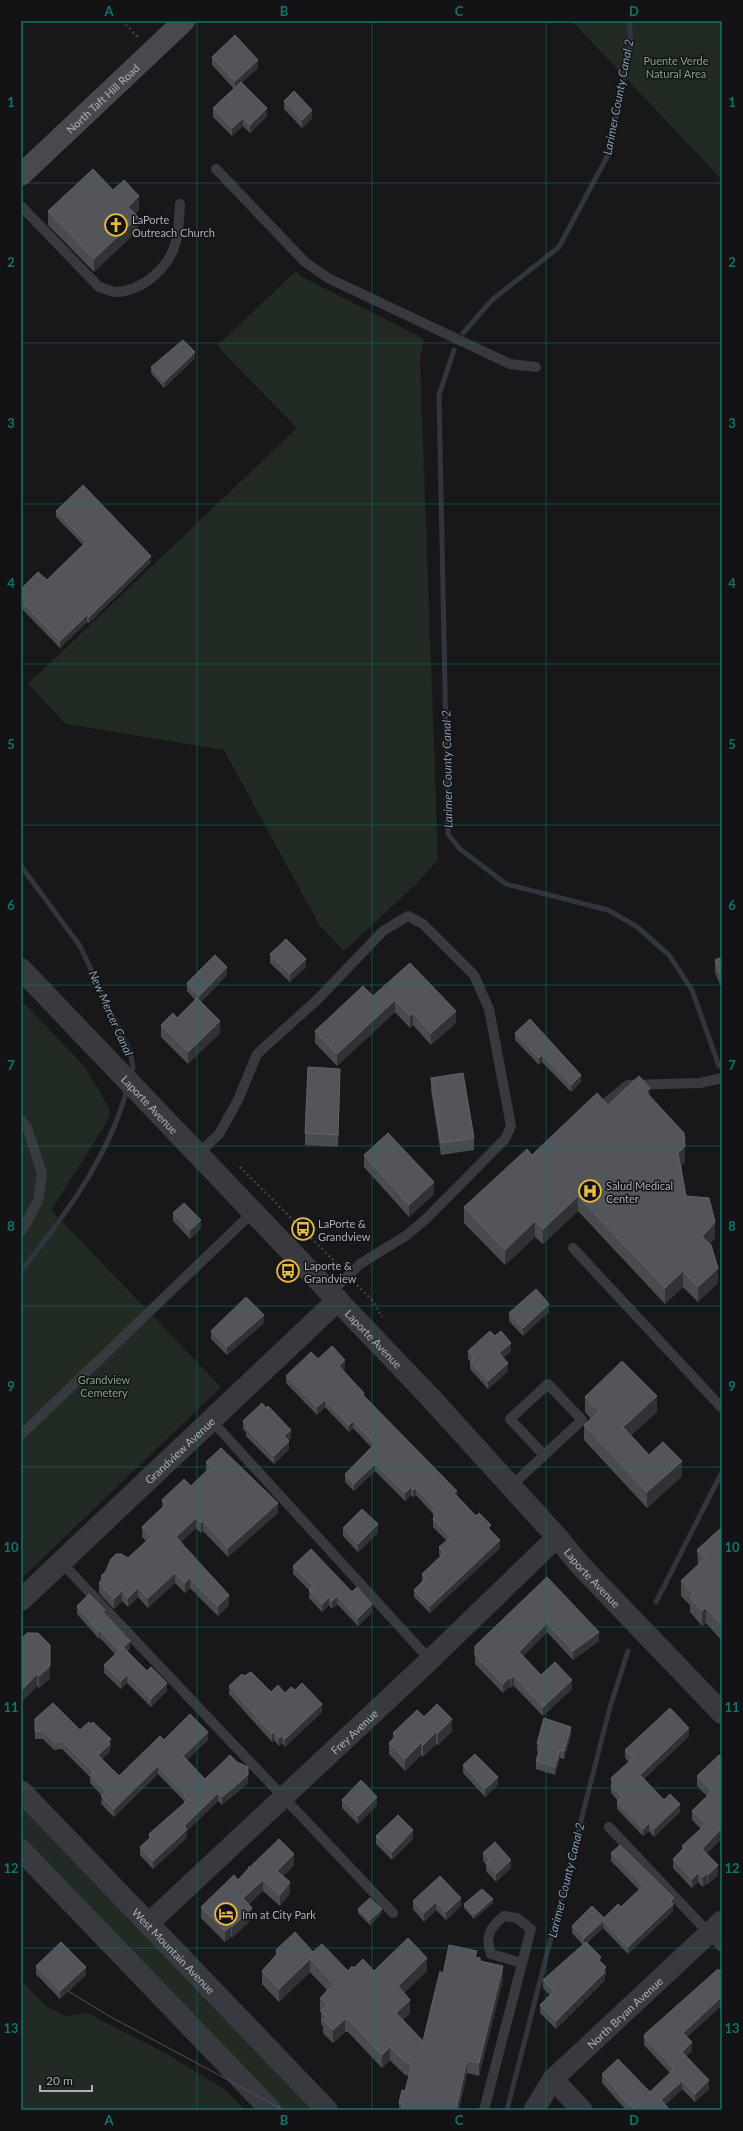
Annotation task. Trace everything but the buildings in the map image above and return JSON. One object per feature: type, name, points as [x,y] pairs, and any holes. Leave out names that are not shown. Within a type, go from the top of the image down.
[{"type":"main road","name":"North Taft Hill Road","points":[[21,175],[184,21]]},
{"type":"street","name":"Laporte Avenue","points":[[21,969],[252,1213],[334,1297],[511,1486],[580,1565],[722,1713]]},
{"type":"street","name":"Grandview Avenue","points":[[21,1600],[211,1420],[334,1297]]},
{"type":"street","name":"Frey Avenue","points":[[148,1924],[430,1660],[557,1537]]},
{"type":"street","name":"West Mountain Avenue","points":[[21,1791],[327,2110]]},
{"type":"street","points":[[21,1850],[271,2110]]},
{"type":"street","name":"North Bryan Avenue","points":[[534,2110],[553,2079],[718,1934]]},
{"type":"street","points":[[553,2079],[582,2110]]},
{"type":"lane","points":[[216,169],[305,262],[328,278],[510,364],[536,367]]},
{"type":"lane","points":[[21,206],[99,287],[115,292],[130,290],[147,281],[164,265],[176,241],[180,204]]},
{"type":"lane","points":[[197,1155],[219,1134],[238,1100],[257,1054],[318,999],[383,931],[408,916],[422,924],[474,974],[488,1009],[511,1126],[510,1132],[505,1139],[427,1218],[407,1235],[360,1264],[348,1276],[334,1297]]},
{"type":"lane","points":[[607,1102],[628,1085],[700,1083],[722,1078]]},
{"type":"lane","points":[[21,1120],[27,1127],[42,1173],[38,1201],[21,1232]]},
{"type":"lane","points":[[21,1435],[252,1213]]},
{"type":"lane","points":[[573,1248],[722,1408]]},
{"type":"lane","points":[[511,1486],[582,1420],[548,1384],[510,1419],[544,1455]]},
{"type":"lane","points":[[211,1420],[430,1660]]},
{"type":"lane","points":[[61,1562],[285,1797],[393,1913]]},
{"type":"lane","points":[[609,1827],[718,1934]]},
{"type":"lane","points":[[484,2110],[531,1929],[517,1918],[504,1916],[493,1925],[487,1942],[491,1954],[522,1963]]},
{"type":"path","points":[[238,1166],[372,1300]]},
{"type":"green space","name":"Puente Verde Natural Area","points":[[572,21],[722,21],[722,180]]},
{"type":"green space","points":[[296,271],[302,277],[424,339],[420,359],[438,860],[415,885],[344,951],[320,926],[224,750],[66,724],[28,684],[297,428],[217,346]]},
{"type":"green space","name":"Grandview Cemetery","points":[[21,1000],[85,1067],[109,1108],[110,1114],[106,1124],[51,1210],[221,1387],[21,1579]]},
{"type":"green space","points":[[21,1804],[313,2110],[282,2110],[21,1837]]},
{"type":"green space","points":[[21,1980],[47,2007],[66,2016],[87,2013],[167,2054],[224,2089],[245,2110],[21,2110]]},
{"type":"waterway","name":"Larimer County Canal 2","points":[[463,333],[492,300],[559,247],[608,155],[631,42],[629,21]]},
{"type":"waterway","name":"Larimer County Canal 2","points":[[454,350],[439,395],[448,834],[460,849],[506,884],[608,910],[636,926],[669,955],[692,990],[719,1066]]},
{"type":"waterway","name":"New Mercer Canal","points":[[21,866],[80,946],[130,1052],[133,1067],[131,1076]]},
{"type":"waterway","name":"New Mercer Canal","points":[[21,1271],[69,1208],[97,1162],[109,1139],[127,1089]]},
{"type":"waterway","name":"Larimer County Canal 2","points":[[656,1602],[722,1472]]},
{"type":"waterway","name":"Larimer County Canal 2","points":[[507,2110],[610,1707],[628,1651]]},
{"type":"tram line","points":[[68,1991],[109,2016],[284,2110]]},
{"type":"place","name":"LaPorte Outreach Church","points":[[116,225]]},
{"type":"place","name":"Salud Medical Center","points":[[590,1191]]},
{"type":"place","name":"LaPorte & Grandview","points":[[303,1229]]},
{"type":"place","name":"Laporte & Grandview","points":[[288,1271]]},
{"type":"place","name":"Inn at City Park","points":[[226,1914]]}]
